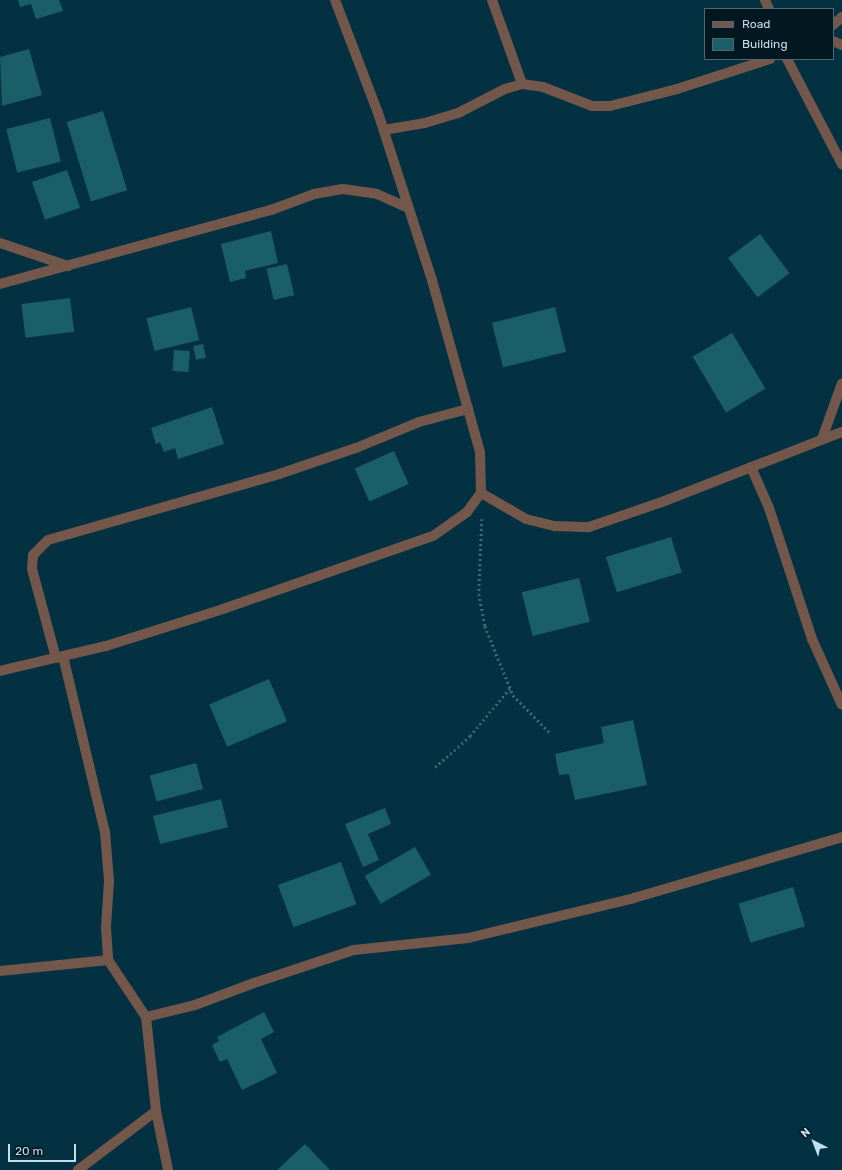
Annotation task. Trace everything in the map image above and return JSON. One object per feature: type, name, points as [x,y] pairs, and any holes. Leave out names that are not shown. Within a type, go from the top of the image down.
[{"type":"street","points":[[0,671],[106,646],[223,609],[433,536],[467,512],[479,496],[480,452],[432,280],[384,130],[335,0]]},
{"type":"street","points":[[492,0],[522,84]]},
{"type":"street","points":[[834,24],[842,17]]},
{"type":"street","points":[[384,130],[425,123],[460,112],[505,89],[522,84],[543,87],[592,106],[610,106],[677,89],[767,60]]},
{"type":"street","points":[[788,60],[842,164]]},
{"type":"street","points":[[0,284],[271,210],[314,194],[343,189],[377,194],[408,208]]},
{"type":"street","points":[[0,242],[68,266]]},
{"type":"street","points":[[822,439],[842,384]]},
{"type":"street","points":[[168,1170],[156,1111],[146,1017],[108,960],[106,928],[110,881],[105,832],[60,657],[32,569],[34,554],[48,540],[279,474],[356,448],[419,422],[468,409]]},
{"type":"street","points":[[479,496],[526,519],[555,526],[589,527],[662,502],[842,432]]},
{"type":"street","points":[[751,467],[769,508],[812,639],[842,705]]},
{"type":"street","points":[[146,1017],[195,1005],[254,983],[354,950],[468,938],[634,898],[842,837]]},
{"type":"street","points":[[0,971],[108,960]]},
{"type":"street","points":[[78,1170],[156,1111]]},
{"type":"path","points":[[479,496],[483,532],[479,575],[481,614],[510,688],[551,734]]},
{"type":"path","points":[[435,767],[470,736],[510,688]]},
{"type":"building","points":[[18,0],[59,0],[63,11],[36,19],[31,4],[20,7]]},
{"type":"building","points":[[29,49],[42,95],[2,106],[0,57]]},
{"type":"building","points":[[103,111],[127,190],[91,201],[67,122]]},
{"type":"building","points":[[50,118],[61,162],[17,173],[6,129]]},
{"type":"building","points":[[67,170],[80,208],[45,220],[32,182]]},
{"type":"building","points":[[271,231],[278,263],[245,271],[246,278],[230,282],[221,244]]},
{"type":"building","points":[[760,234],[789,273],[758,297],[728,258]]},
{"type":"building","points":[[287,264],[294,295],[274,300],[267,269]]},
{"type":"building","points":[[70,298],[74,332],[26,338],[21,304]]},
{"type":"building","points":[[191,307],[199,340],[155,351],[146,318]]},
{"type":"building","points":[[555,307],[566,352],[503,367],[492,323]]},
{"type":"building","points":[[732,333],[765,389],[726,412],[693,357]]},
{"type":"building","points":[[203,344],[206,358],[196,360],[193,346]]},
{"type":"building","points":[[174,350],[190,351],[188,372],[173,371]]},
{"type":"building","points":[[212,407],[224,444],[178,459],[175,448],[164,452],[160,442],[156,444],[151,428]]},
{"type":"building","points":[[394,451],[409,484],[369,501],[355,468]]},
{"type":"building","points":[[671,537],[682,572],[617,592],[606,557]]},
{"type":"building","points":[[579,578],[590,622],[533,636],[522,592]]},
{"type":"building","points":[[269,679],[287,721],[227,747],[209,704]]},
{"type":"building","points":[[633,720],[647,785],[575,800],[569,774],[559,775],[555,754],[604,743],[601,727]]},
{"type":"building","points":[[196,763],[203,789],[157,802],[150,775]]},
{"type":"building","points":[[221,799],[228,827],[160,844],[153,816]]},
{"type":"building","points":[[385,808],[391,824],[368,834],[379,860],[363,867],[345,824]]},
{"type":"building","points":[[415,847],[431,875],[381,904],[365,876]]},
{"type":"building","points":[[341,862],[356,904],[293,927],[278,885]]},
{"type":"building","points":[[793,887],[805,926],[750,943],[738,904]]},
{"type":"building","points":[[264,1012],[274,1032],[261,1039],[277,1073],[242,1090],[227,1059],[220,1062],[212,1045],[219,1041],[217,1037]]},
{"type":"building","points":[[305,1144],[330,1170],[277,1170]]}]
